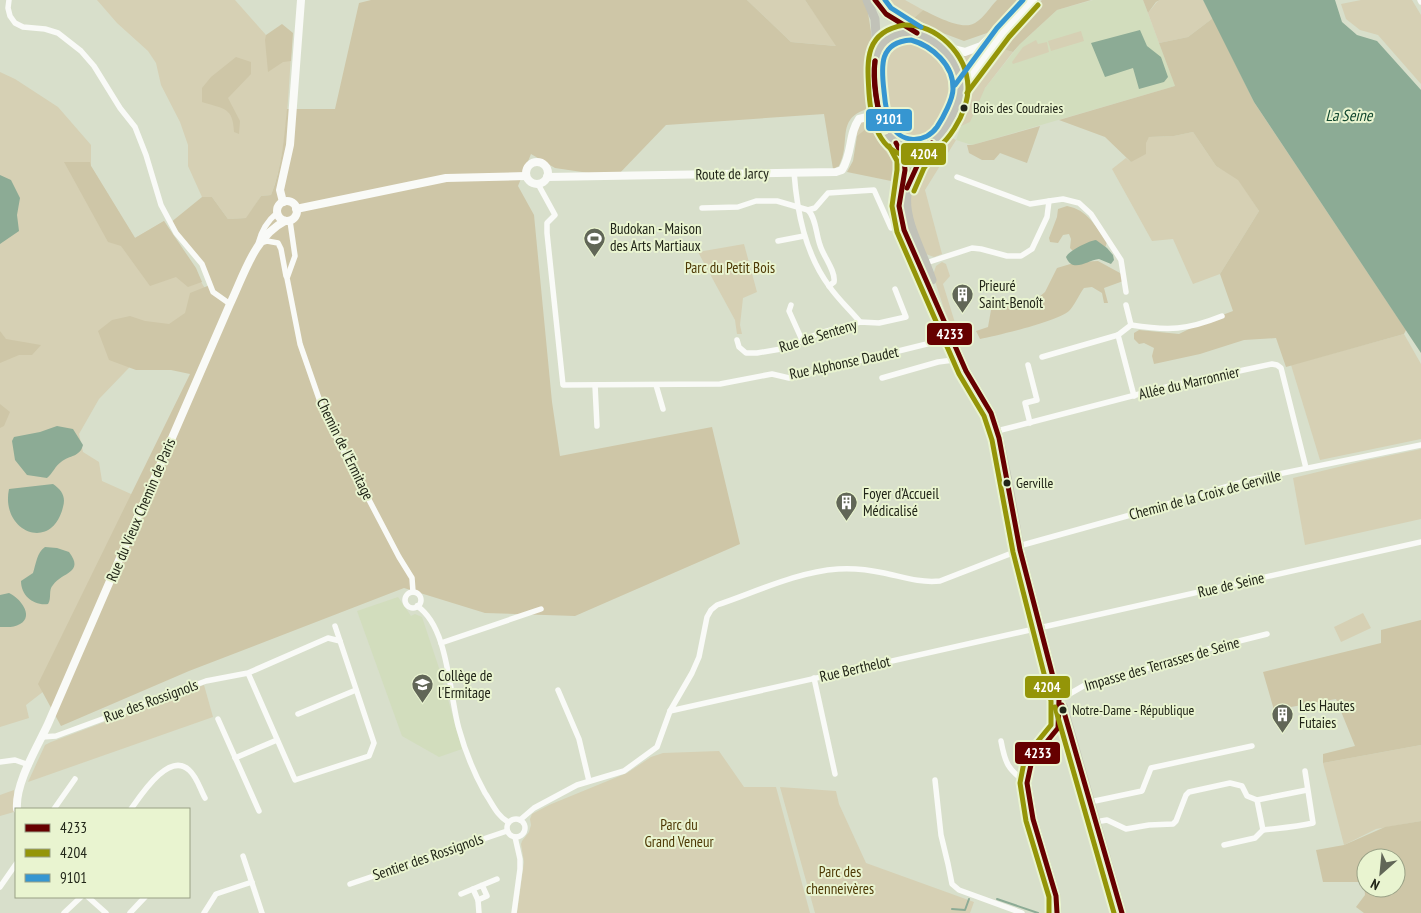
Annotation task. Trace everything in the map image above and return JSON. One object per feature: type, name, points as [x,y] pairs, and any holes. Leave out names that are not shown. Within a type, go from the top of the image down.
[{"type":"main road","points":[[867,0],[876,20],[877,52],[874,63],[879,114],[887,135],[896,143],[904,159],[905,170],[899,206],[904,230],[966,371],[991,413],[997,430],[1019,548],[1059,700],[1063,707],[1122,913]]},
{"type":"main road","points":[[875,0],[886,14],[941,46],[958,75],[961,89],[947,126],[920,158],[912,172],[907,190],[906,208],[910,225],[926,263],[946,323]]},
{"type":"main road","points":[[877,52],[881,46],[901,32],[917,33]]},
{"type":"main road","points":[[896,143],[913,148],[932,143]]},
{"type":"main road","points":[[1057,913],[1056,896],[1033,819],[1027,783],[1032,760],[1058,728],[1059,700]]},
{"type":"main road","points":[[1058,728],[1068,727]]},
{"type":"street","points":[[9,0],[10,16],[15,23],[23,27],[45,29],[58,33],[81,51],[94,66],[120,108],[135,127],[161,204],[176,234],[202,264],[213,292],[230,304]]},
{"type":"street","points":[[283,202],[280,190],[290,145],[301,0]]},
{"type":"street","points":[[941,46],[964,52],[981,46],[1026,0]]},
{"type":"street","points":[[961,89],[1003,32],[1033,0]]},
{"type":"street","name":"Route de Jarcy","points":[[546,178],[831,172],[842,170],[848,158],[856,124],[864,117],[879,114]]},
{"type":"street","points":[[539,163],[545,167],[546,178],[538,184],[530,182],[526,176],[528,166],[539,163]]},
{"type":"street","points":[[794,172],[797,207],[804,236],[816,265],[829,286],[860,322]]},
{"type":"street","points":[[296,209],[446,178],[526,176]]},
{"type":"street","points":[[957,177],[1030,204],[1063,199],[1078,203],[1091,214],[1121,260],[1126,292]]},
{"type":"street","name":"Rue Alphonse Daudet","points":[[538,184],[555,215],[547,222],[547,233],[563,385],[720,384],[772,374],[789,378],[943,340]]},
{"type":"street","points":[[808,210],[814,208],[828,193],[874,190],[891,228]]},
{"type":"street","points":[[702,208],[738,207],[756,201],[777,201],[808,210],[812,214],[826,260],[835,276],[834,282],[829,286]]},
{"type":"street","points":[[926,263],[972,248],[1007,256],[1021,256],[1032,249],[1048,217],[1049,201]]},
{"type":"street","points":[[258,244],[265,225],[276,213],[277,207],[283,202],[291,202],[296,209],[296,216],[287,221],[280,219],[276,213]]},
{"type":"street","name":"Rue du Vieux Chemin de Paris","points":[[17,808],[19,791],[29,765],[230,304],[258,244],[275,226],[287,221]]},
{"type":"street","name":"Chemin de l'Ermitage","points":[[287,221],[295,256],[287,278],[300,344],[325,416],[399,558],[412,578],[413,592]]},
{"type":"street","points":[[778,241],[804,236]]},
{"type":"street","points":[[258,244],[267,240],[278,244],[281,249],[287,278]]},
{"type":"street","name":"Rue de Senteny","points":[[737,340],[740,348],[746,353],[757,353],[780,349],[820,333],[860,322],[879,323],[906,317],[895,289]]},
{"type":"street","points":[[791,305],[789,311],[802,340]]},
{"type":"street","points":[[1126,305],[1131,324]]},
{"type":"street","points":[[1131,324],[1156,329],[1182,329],[1203,324],[1222,316]]},
{"type":"street","points":[[1042,357],[1118,335],[1131,324]]},
{"type":"street","points":[[1118,335],[1134,396]]},
{"type":"street","points":[[882,378],[938,362],[961,359]]},
{"type":"street","name":"Allée du Marronnier","points":[[997,430],[1272,364],[1281,368],[1306,468]]},
{"type":"street","points":[[1028,365],[1038,400],[1025,403],[1030,423]]},
{"type":"street","points":[[595,385],[597,426]]},
{"type":"street","points":[[656,385],[663,409]]},
{"type":"street","name":"Chemin de la Croix de Gerville","points":[[520,820],[534,808],[589,781],[624,771],[657,748],[670,711],[696,664],[701,651],[708,617],[711,610],[717,605],[795,578],[838,569],[883,573],[927,582],[940,580],[1019,548],[1249,480],[1421,445]]},
{"type":"street","name":"Rue de Seine","points":[[1041,627],[1421,542]]},
{"type":"street","points":[[417,606],[420,598],[417,594],[413,592],[407,594],[405,602],[410,607],[417,606],[428,615],[441,643],[459,730],[477,778],[499,814],[508,822],[508,831],[515,837],[520,859],[520,870],[514,913]]},
{"type":"street","points":[[441,643],[541,609]]},
{"type":"street","points":[[248,673],[295,780],[369,756],[374,743],[335,626]]},
{"type":"street","name":"Rue Berthelot","points":[[670,711],[1041,627]]},
{"type":"street","name":"Impasse des Terrasses de Seine","points":[[1059,700],[1084,685],[1115,679],[1211,648],[1267,634]]},
{"type":"street","name":"Rue des Rossignols","points":[[42,737],[56,736],[206,681],[248,673],[328,638],[340,641]]},
{"type":"street","points":[[814,678],[835,774]]},
{"type":"street","points":[[298,714],[356,690]]},
{"type":"street","points":[[558,690],[579,739],[589,781]]},
{"type":"street","points":[[218,719],[259,811]]},
{"type":"street","points":[[48,724],[56,736]]},
{"type":"street","points":[[235,758],[277,740]]},
{"type":"street","points":[[1001,741],[1004,760],[1007,765],[1027,783]]},
{"type":"street","points":[[1090,802],[1142,791],[1151,768],[1252,746]]},
{"type":"street","points":[[0,762],[15,760],[29,765]]},
{"type":"street","points":[[131,808],[163,770],[172,766],[181,765],[188,769],[195,777],[204,798]]},
{"type":"street","points":[[1224,845],[1255,838],[1263,830],[1289,829],[1313,823],[1305,771]]},
{"type":"street","points":[[55,808],[75,779]]},
{"type":"street","points":[[934,780],[941,836],[952,884],[959,890],[1022,913]]},
{"type":"street","points":[[1095,822],[1106,820],[1126,830],[1149,824],[1173,824],[1189,792],[1230,783],[1242,786],[1247,796],[1257,800],[1307,790]]},
{"type":"street","points":[[1257,800],[1263,830]]},
{"type":"street","points":[[508,822],[513,819],[520,820],[525,825],[525,832],[519,837],[515,837]]},
{"type":"street","name":"Sentier des Rossignols","points":[[350,884],[508,831]]},
{"type":"street","points":[[244,856],[262,913]]},
{"type":"street","points":[[0,887],[15,865]]},
{"type":"street","points":[[460,894],[497,879]]},
{"type":"street","points":[[204,913],[216,894],[252,882]]},
{"type":"street","points":[[478,900],[487,896],[482,885]]},
{"type":"street","points":[[473,889],[478,900],[479,913]]},
{"type":"street","points":[[64,913],[80,898]]},
{"type":"street","points":[[89,898],[106,913]]},
{"type":"street","points":[[130,913],[143,898]]},
{"type":"shaded area","points":[[371,0],[747,0],[791,42],[836,46],[805,0],[866,0],[872,38],[867,57],[866,79],[871,108],[852,117],[848,124],[843,157],[839,166],[833,169],[824,114],[666,125],[616,177],[555,168],[531,154],[518,186],[534,215],[552,402],[560,456],[712,427],[740,544],[575,616],[485,613],[404,588],[189,671],[61,726],[38,684],[190,374],[171,370],[136,370],[109,360],[98,331],[112,320],[130,316],[145,321],[169,324],[185,313],[190,293],[210,285],[196,257],[170,223],[202,197],[212,197],[228,219],[246,218],[261,196],[271,195],[280,163],[287,109],[335,109],[359,3]]},
{"type":"shaded area","points":[[997,0],[1020,0],[987,33],[964,41],[940,32],[914,18],[923,10],[949,22],[970,25],[981,18]]},
{"type":"shaded area","points":[[1042,0],[1091,0],[1057,10],[1013,52],[1002,49],[1000,42],[1032,7]]},
{"type":"shaded area","points":[[1093,0],[1143,0],[1175,86],[972,145],[956,140],[966,112],[1020,44],[1057,10]]},
{"type":"shaded area","points":[[1143,0],[1160,0],[1156,2],[1148,13]]},
{"type":"shaded area","points":[[1213,18],[1254,102],[1406,330],[1404,334],[1286,367],[1276,338],[1244,340],[1200,354],[1154,364],[1152,356],[1154,348],[1144,343],[1139,344],[1134,339],[1134,333],[1139,330],[1179,334],[1233,311],[1220,274],[1259,211],[1238,180],[1216,166],[1193,132],[1174,136],[1149,137],[1146,143],[1146,154],[1131,162],[1105,137],[1059,120],[1175,86],[1159,43],[1188,37]]},
{"type":"shaded area","points":[[282,24],[293,33],[291,61],[283,62],[268,72],[266,35]]},
{"type":"shaded area","points":[[236,57],[251,62],[251,74],[228,98],[240,121],[239,134],[234,132],[232,118],[226,110],[202,102],[202,88],[211,77]]},
{"type":"shaded area","points":[[1040,126],[1027,163],[1000,153],[994,160],[982,160],[969,153],[967,145]]},
{"type":"shaded area","points":[[866,129],[872,132],[896,166],[896,182],[847,172],[853,161],[857,136]]},
{"type":"shaded area","points":[[64,162],[90,162],[135,238],[164,221],[196,268],[202,282],[188,287],[176,277],[150,286],[121,246],[108,242]]},
{"type":"shaded area","points":[[1067,206],[1086,215],[1107,242],[1105,248],[1077,255],[1070,248],[1071,239],[1069,234],[1063,235],[1058,243],[1050,242],[1049,238],[1058,209]]},
{"type":"shaded area","points":[[1098,261],[1120,273],[1126,280],[1104,288],[1108,303],[1104,303],[1102,293],[1092,287],[1084,288],[1071,309],[1062,315],[1027,328],[980,339],[976,331],[988,327],[991,310],[997,303],[1033,302],[1045,292],[1057,268],[1077,262]]},
{"type":"shaded area","points":[[0,331],[6,339],[41,345],[32,355],[19,355],[0,363]]},
{"type":"shaded area","points":[[0,404],[10,412],[4,426],[0,428]]},
{"type":"shaded area","points":[[398,597],[411,616],[415,614],[422,617],[440,671],[462,749],[439,757],[402,736],[357,611]]},
{"type":"shaded area","points":[[1421,620],[1421,745],[1323,763],[1323,754],[1355,746],[1336,699],[1274,710],[1263,672],[1381,643],[1381,630]]},
{"type":"shaded area","points":[[1421,821],[1421,913],[1364,913],[1356,907],[1363,898],[1406,898],[1406,848],[1356,848],[1356,882],[1323,882],[1316,850],[1344,845],[1385,827]]},
{"type":"green space","points":[[97,0],[235,0],[266,35],[292,43],[284,140],[277,178],[271,195],[261,196],[247,218],[228,219],[212,197],[202,197],[188,166],[188,145],[180,122],[161,85],[156,63],[148,51],[117,23]]},
{"type":"green space","points":[[747,0],[805,0],[837,46],[791,42]]},
{"type":"green space","points":[[876,0],[905,0],[923,10],[914,18],[904,22],[890,15]]},
{"type":"green space","points":[[1160,0],[1203,0],[1213,18],[1188,37],[1159,43],[1148,13]]},
{"type":"green space","points":[[1361,0],[1412,0],[1421,15],[1421,84],[1378,35],[1360,30],[1346,19],[1341,4]]},
{"type":"green space","points":[[1081,31],[1084,41],[1051,51],[1048,41]]},
{"type":"green space","points":[[902,37],[922,40],[940,51],[951,68],[954,78],[954,89],[950,107],[942,125],[929,139],[921,142],[911,143],[896,136],[888,125],[882,106],[879,71],[882,54],[890,44]]},
{"type":"green space","points":[[1036,40],[1038,44],[1047,42],[1049,52],[1013,64],[1012,62],[1023,47]]},
{"type":"green space","points":[[1000,44],[1002,49],[1013,52],[985,88],[970,122],[961,126],[957,123],[968,88]]},
{"type":"green space","points":[[955,53],[973,54],[978,62],[966,77],[963,76]]},
{"type":"green space","points":[[0,72],[15,79],[58,107],[91,145],[91,166],[135,238],[164,221],[220,313],[149,347],[99,399],[79,434],[83,452],[99,462],[102,481],[140,498],[62,677],[26,705],[29,718],[0,727]]},
{"type":"green space","points":[[862,121],[876,123],[880,132],[898,155],[901,171],[899,183],[896,182],[896,166],[857,136],[857,127]]},
{"type":"green space","points":[[1193,132],[1216,166],[1238,179],[1259,211],[1220,274],[1193,284],[1173,239],[1152,241],[1112,169],[1126,158],[1131,162],[1149,137],[1174,136]]},
{"type":"green space","points":[[952,138],[956,140],[925,190],[942,254],[934,257],[923,253],[909,219],[913,174],[930,151],[947,139]]},
{"type":"green space","name":"Parc du Petit Bois","points":[[744,244],[757,292],[743,298],[740,325],[742,334],[737,334],[735,320],[698,252]]},
{"type":"green space","points":[[942,262],[946,264],[950,276],[943,284],[960,339],[957,340],[933,275],[936,266]]},
{"type":"green space","points":[[1404,334],[1421,364],[1421,439],[1320,460],[1291,365]]},
{"type":"green space","points":[[1421,449],[1421,519],[1305,545],[1293,478]]},
{"type":"green space","points":[[1363,613],[1371,628],[1341,642],[1334,627]]},
{"type":"green space","points":[[204,685],[213,717],[28,782],[45,745]]},
{"type":"green space","points":[[1421,745],[1421,821],[1376,829],[1344,845],[1323,763]]},
{"type":"green space","name":"Parc du Grand Veneur","points":[[719,751],[744,787],[776,787],[810,913],[517,913],[524,862],[521,844],[529,832],[532,814],[549,805],[627,773],[651,757],[663,753]]},
{"type":"green space","name":"Parc des chenneivères","points":[[780,787],[836,791],[839,804],[866,863],[974,902],[970,913],[815,913]]},
{"type":"green space","points":[[14,790],[14,812],[0,816],[0,795]]},
{"type":"water","name":"La Seine","points":[[1203,0],[1335,0],[1342,22],[1357,35],[1377,41],[1421,90],[1421,353],[1254,102]]},
{"type":"water","points":[[1140,30],[1147,46],[1161,57],[1168,77],[1164,82],[1139,89],[1133,68],[1105,77],[1091,43]]},
{"type":"water","points":[[0,175],[11,180],[20,198],[17,215],[19,231],[0,244]]},
{"type":"water","points":[[1096,240],[1113,255],[1114,260],[1111,264],[1099,259],[1081,265],[1072,265],[1069,262],[1066,257],[1071,252],[1084,244]]},
{"type":"water","points":[[57,426],[73,429],[83,445],[82,449],[59,464],[47,478],[27,475],[15,460],[12,441],[14,437],[40,432]]},
{"type":"water","points":[[53,484],[61,491],[64,497],[63,507],[57,521],[49,530],[39,533],[28,531],[19,526],[12,516],[8,504],[9,489]]},
{"type":"water","points":[[45,547],[69,552],[75,564],[70,572],[53,585],[48,604],[33,602],[29,599],[23,591],[21,581],[33,573],[38,555]]},
{"type":"water","points":[[9,593],[21,602],[26,616],[24,621],[18,625],[0,627],[0,595]]},
{"type":"waterway","points":[[952,909],[965,910],[969,899]]},
{"type":"waterway","points":[[997,899],[1038,913]]},
{"type":"transit line","name":"4233","points":[[875,0],[886,14],[917,33]]},
{"type":"transit line","name":"9101","points":[[885,0],[891,8],[921,27]]},
{"type":"transit line","name":"9101","points":[[955,85],[997,28],[1023,0]]},
{"type":"transit line","name":"4204","points":[[967,93],[1009,37],[1038,5]]},
{"type":"transit line","name":"4204","points":[[904,25],[928,30],[948,43],[962,63],[968,87],[965,107],[954,128],[939,146],[931,152],[922,155],[908,156],[897,153],[888,147],[876,128],[870,105],[868,70],[871,50],[881,34],[904,25]]},
{"type":"transit line","name":"9101","points":[[911,40],[927,47],[940,58],[950,72],[953,89],[950,103],[937,127],[932,133],[920,139],[906,138],[895,131],[886,108],[882,73],[884,57],[888,50],[893,45],[911,40]]},
{"type":"transit line","name":"4233","points":[[875,61],[876,96],[885,130]]},
{"type":"transit line","name":"4233","points":[[875,61],[876,96],[885,130]]},
{"type":"transit line","name":"4233","points":[[896,143],[904,159],[905,170],[899,206],[904,230],[966,371],[991,413],[999,438],[1020,550],[1059,700],[1058,728],[1032,760],[1027,783],[1033,819],[1056,896],[1057,913]]},
{"type":"transit line","name":"4233","points":[[907,188],[918,164],[932,143]]},
{"type":"transit line","name":"4204","points":[[889,146],[897,161],[892,206],[897,232],[959,374],[984,416],[992,440],[1013,552],[1051,701],[1051,725],[1025,757],[1020,783],[1026,821],[1049,897],[1049,913]]},
{"type":"transit line","name":"4204","points":[[914,191],[924,168],[938,148]]},
{"type":"transit line","name":"4233","points":[[1062,705],[1122,913]]},
{"type":"transit line","name":"4204","points":[[1055,707],[1114,913]]},
{"type":"place","name":"Bois des Coudraies","points":[[964,108]]},
{"type":"place","name":"Budokan - Maison des Arts Martiaux","points":[[594,257]]},
{"type":"place","name":"Prieuré Saint-Benoît","points":[[963,314]]},
{"type":"place","name":"Gerville","points":[[1007,483]]},
{"type":"place","name":"Foyer d’Accueil Médicalisé","points":[[847,522]]},
{"type":"place","name":"Collège de l'Ermitage","points":[[422,704]]},
{"type":"place","name":"Notre-Dame - République","points":[[1063,710]]},
{"type":"place","name":"Les Hautes Futaies","points":[[1283,734]]}]
